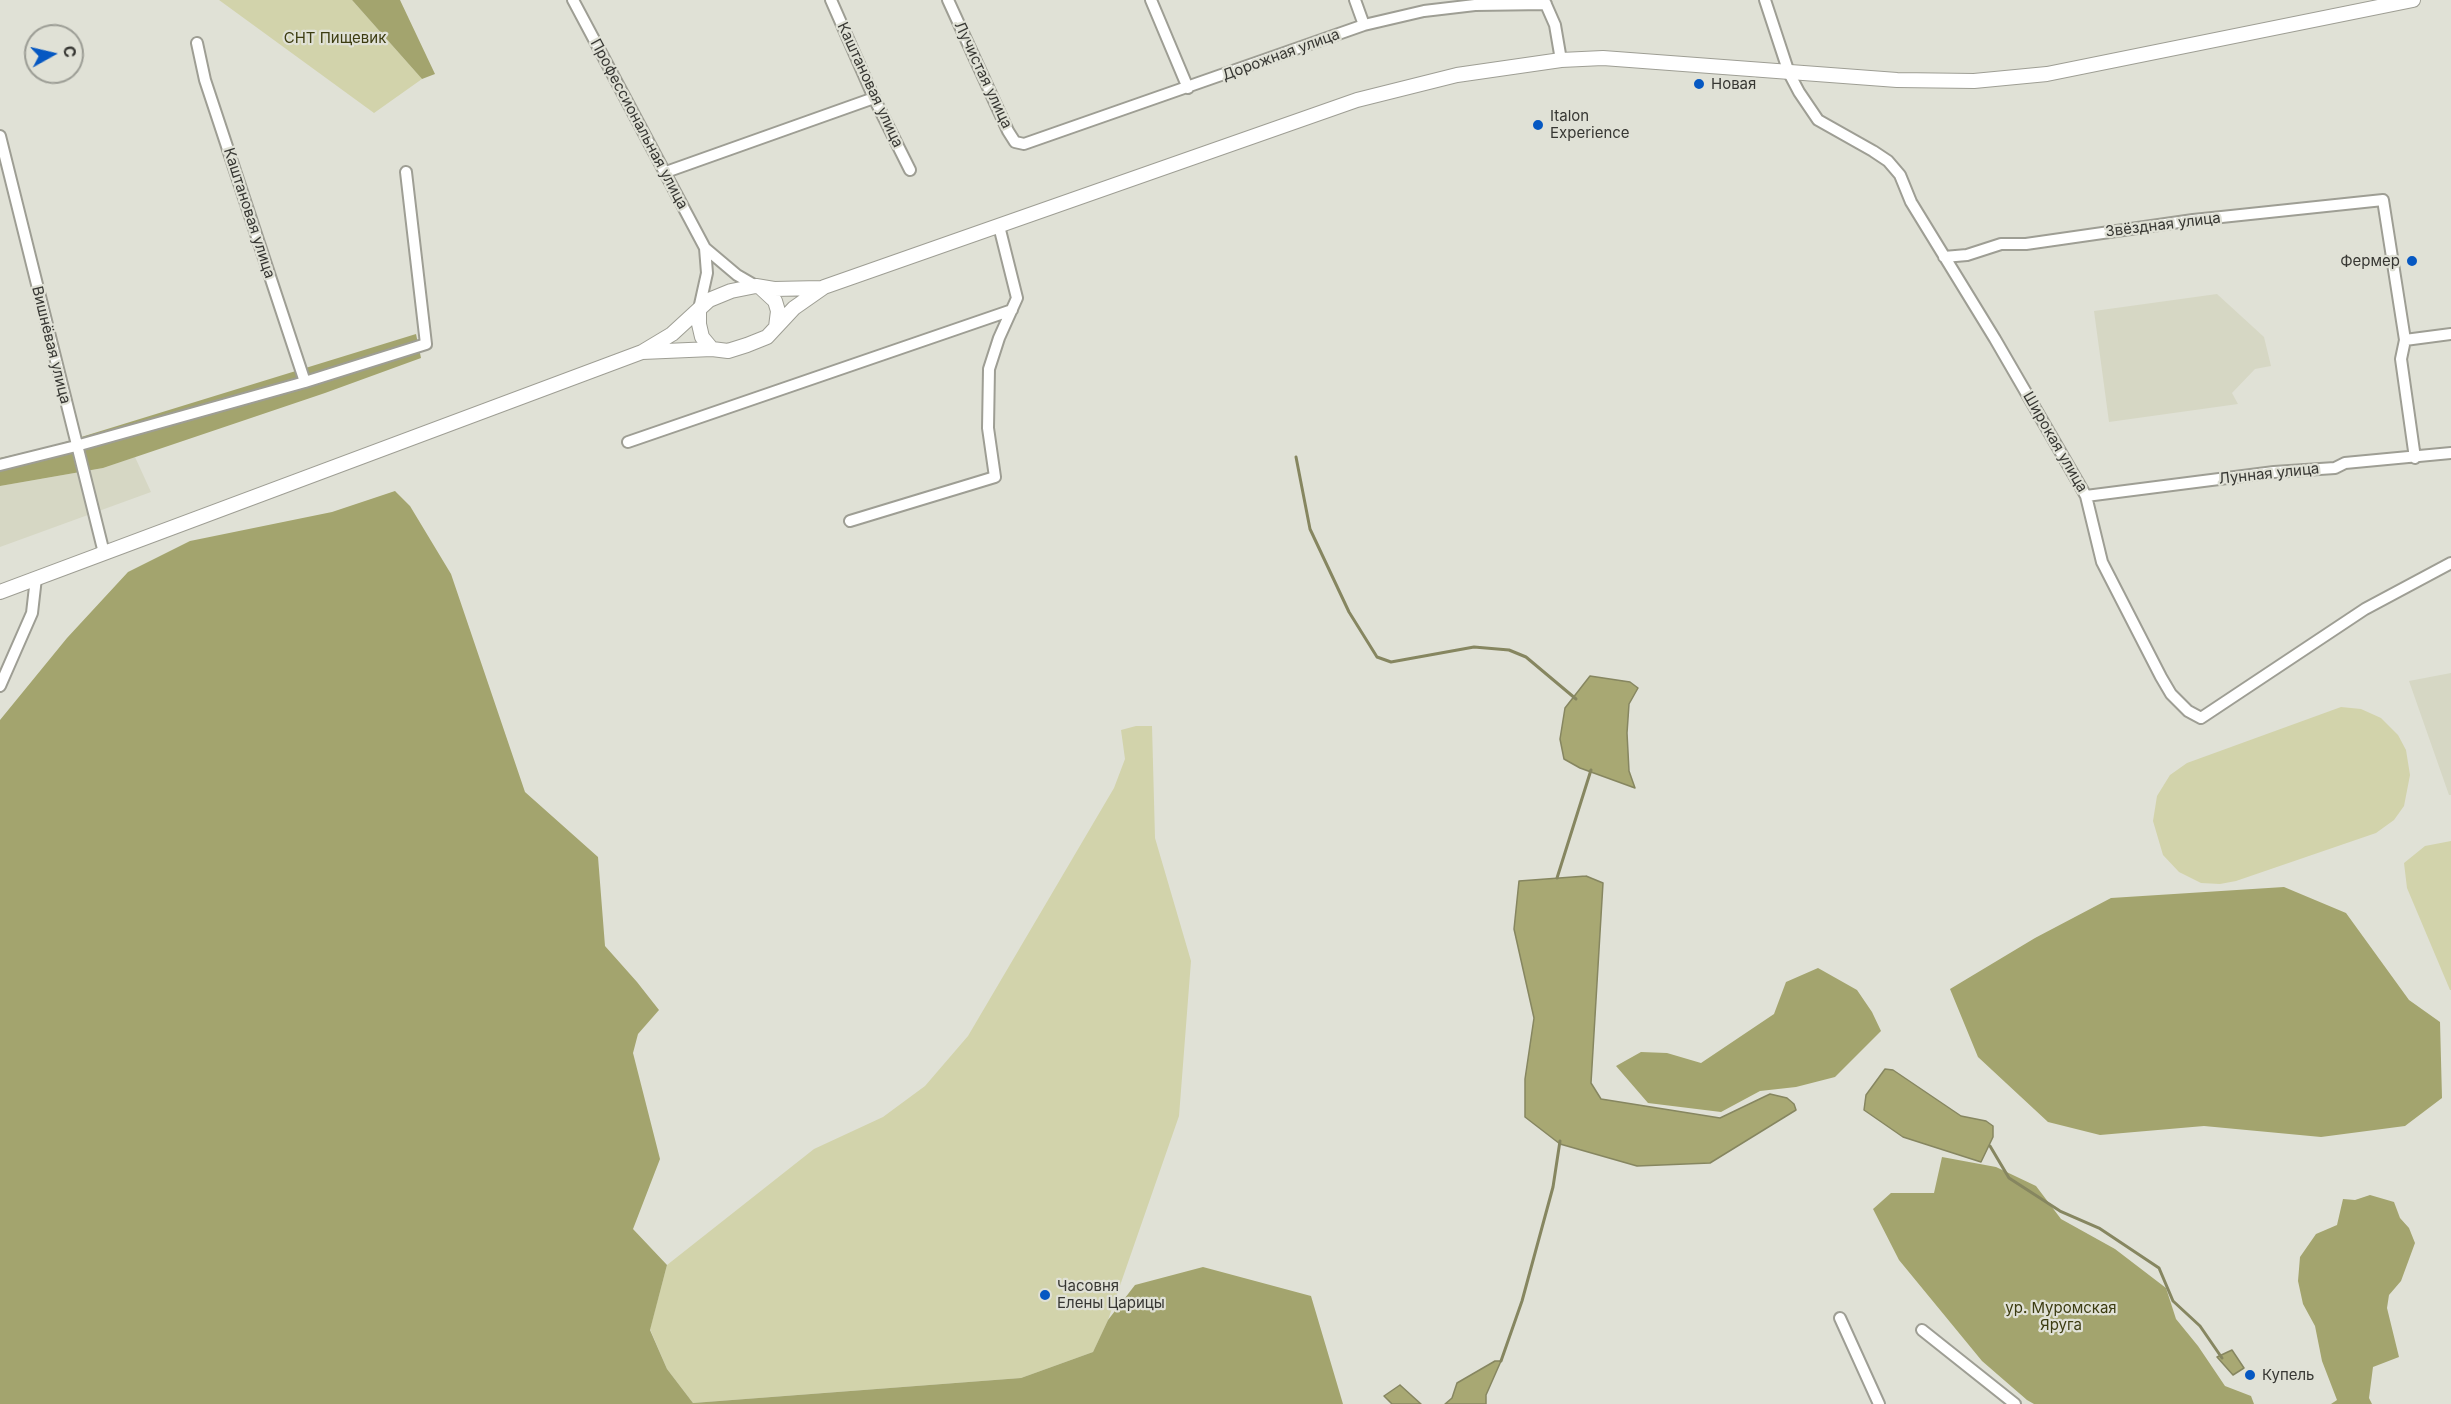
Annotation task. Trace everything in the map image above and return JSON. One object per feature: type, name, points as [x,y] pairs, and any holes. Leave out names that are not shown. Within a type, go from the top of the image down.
[{"type":"main road","points":[[642,352],[712,349],[728,351],[747,345],[767,337],[794,308],[824,287],[1357,100],[1457,75],[1561,60],[1603,58],[1897,80],[1974,81],[2048,74],[2413,0]]},
{"type":"main road","points":[[0,592],[642,352],[672,334],[709,300],[722,294],[739,288],[756,286],[774,289],[824,287]]},
{"type":"main road","points":[[756,286],[775,301],[778,311],[776,327]]},
{"type":"main road","points":[[699,311],[702,337],[712,349]]},
{"type":"street","name":"Профессиональная улица","points":[[573,0],[705,248]]},
{"type":"street","name":"Каштановая улица","points":[[831,0],[874,98],[910,170]]},
{"type":"street","name":"Лучистая улица","points":[[948,0],[1008,131],[1015,142],[1024,144]]},
{"type":"street","points":[[1151,0],[1188,88]]},
{"type":"street","points":[[1355,0],[1364,25]]},
{"type":"street","name":"Широкая улица","points":[[1765,0],[1789,72],[1818,120],[1888,161],[1900,175],[1911,202],[1995,339],[2086,496],[2102,562],[2161,677],[2171,694],[2188,711],[2201,718],[2365,609],[2451,562]]},
{"type":"street","points":[[1545,2],[1555,25],[1561,60]]},
{"type":"street","name":"Дорожная улица","points":[[1024,144],[1364,25],[1424,11],[1475,5],[1545,2]]},
{"type":"street","name":"Каштановая улица","points":[[196,43],[205,80],[305,382]]},
{"type":"street","points":[[666,172],[874,98]]},
{"type":"street","name":"Вишнёвая улица","points":[[0,136],[104,553]]},
{"type":"street","points":[[0,465],[76,447],[305,382],[426,344],[406,172]]},
{"type":"street","name":"Звёздная улица","points":[[1944,257],[1967,255],[2001,244],[2026,244],[2183,221],[2383,200],[2404,340]]},
{"type":"street","points":[[850,521],[995,477],[988,428],[989,369],[1017,298],[999,226]]},
{"type":"street","points":[[705,248],[737,275],[756,286]]},
{"type":"street","points":[[699,311],[707,273],[705,248]]},
{"type":"street","points":[[628,442],[1012,310]]},
{"type":"street","points":[[2415,458],[2401,359],[2404,340],[2451,333]]},
{"type":"street","name":"Лунная улица","points":[[2086,496],[2274,472],[2335,468],[2345,463],[2451,453]]},
{"type":"street","points":[[0,686],[32,613],[36,578]]},
{"type":"street","points":[[1840,1318],[1879,1404]]},
{"type":"street","points":[[1922,1330],[2015,1404]]},
{"type":"shaded area","points":[[2217,294],[2264,337],[2271,366],[2255,369],[2232,393],[2238,404],[2109,422],[2094,311]]},
{"type":"shaded area","points":[[135,457],[151,492],[0,547],[0,486],[103,468]]},
{"type":"shaded area","points":[[2451,673],[2451,795],[2449,795],[2409,681]]},
{"type":"shaded area","points":[[1590,676],[1630,682],[1638,688],[1629,704],[1627,733],[1629,771],[1635,788],[1580,768],[1564,759],[1560,739],[1565,708]]},
{"type":"shaded area","points":[[1586,876],[1603,883],[1591,1083],[1601,1099],[1720,1118],[1770,1094],[1787,1098],[1794,1104],[1796,1110],[1710,1163],[1637,1166],[1560,1144],[1525,1117],[1525,1079],[1534,1018],[1514,929],[1519,881]]},
{"type":"shaded area","points":[[1885,1069],[1893,1070],[1961,1116],[1986,1121],[1993,1126],[1993,1137],[1981,1162],[1903,1137],[1864,1110],[1866,1095]]},
{"type":"shaded area","points":[[2232,1350],[2244,1368],[2233,1375],[2217,1357]]},
{"type":"shaded area","points":[[1495,1361],[1501,1361],[1486,1395],[1486,1404],[1445,1404],[1452,1398],[1457,1383]]},
{"type":"shaded area","points":[[1400,1385],[1421,1404],[1392,1404],[1384,1396]]},
{"type":"green space","name":"СНТ Пищевик","points":[[219,0],[352,0],[422,79],[374,113]]},
{"type":"green space","points":[[352,0],[400,0],[435,74],[422,79]]},
{"type":"green space","points":[[416,334],[421,358],[103,468],[0,486],[0,458],[52,446]]},
{"type":"green space","points":[[395,491],[410,506],[451,574],[525,792],[598,857],[605,946],[659,1010],[638,1034],[633,1053],[660,1159],[633,1229],[667,1265],[650,1330],[667,1369],[693,1403],[1021,1378],[1093,1352],[1108,1320],[1135,1285],[1203,1267],[1311,1296],[1343,1404],[0,1404],[0,720],[67,638],[128,572],[190,541],[332,512]]},
{"type":"green space","points":[[2341,707],[2361,709],[2381,718],[2398,735],[2406,750],[2410,775],[2404,806],[2394,820],[2376,833],[2236,881],[2220,884],[2201,883],[2179,872],[2163,855],[2153,821],[2157,796],[2170,775],[2187,763]]},
{"type":"green space","points":[[1136,726],[1152,726],[1155,838],[1191,961],[1179,1116],[1108,1320],[1093,1352],[1021,1378],[693,1403],[667,1369],[650,1329],[667,1265],[814,1149],[883,1117],[925,1086],[968,1036],[1114,788],[1125,759],[1121,730]]},
{"type":"green space","points":[[2451,841],[2450,990],[2407,888],[2404,863],[2425,846]]},
{"type":"green space","points":[[2284,887],[2346,913],[2409,1000],[2440,1022],[2442,1098],[2405,1126],[2321,1137],[2204,1126],[2100,1135],[2048,1122],[1978,1057],[1950,989],[2035,938],[2111,898]]},
{"type":"green space","points":[[1818,968],[1857,990],[1872,1012],[1881,1031],[1835,1077],[1796,1087],[1760,1091],[1721,1112],[1648,1103],[1616,1066],[1641,1052],[1667,1053],[1701,1063],[1774,1014],[1786,982]]},
{"type":"green space","name":"ур. Муромская Яруга","points":[[1942,1157],[1996,1167],[2036,1186],[2061,1219],[2115,1249],[2166,1288],[2176,1319],[2198,1346],[2225,1386],[2251,1396],[2254,1404],[2034,1404],[2027,1400],[1982,1361],[1899,1260],[1873,1209],[1891,1193],[1934,1193]]},
{"type":"green space","points":[[2370,1195],[2394,1202],[2400,1218],[2409,1228],[2415,1243],[2401,1281],[2389,1295],[2387,1308],[2399,1357],[2373,1367],[2369,1398],[2372,1404],[2331,1404],[2337,1400],[2322,1361],[2315,1326],[2303,1304],[2298,1281],[2300,1257],[2316,1234],[2337,1225],[2343,1199],[2355,1200]]},
{"type":"waterway","points":[[1296,457],[1310,529],[1349,612],[1377,657],[1391,662],[1474,647],[1509,650],[1526,657],[1576,699]]},
{"type":"waterway","points":[[1557,878],[1591,770]]},
{"type":"waterway","points":[[1501,1361],[1522,1301],[1553,1187],[1560,1141]]},
{"type":"waterway","points":[[1990,1146],[2009,1178],[2060,1211],[2099,1228],[2159,1268],[2173,1301],[2200,1326],[2222,1358]]},
{"type":"place","name":"Новая","points":[[1699,84]]},
{"type":"place","name":"Italon Experience","points":[[1538,125]]},
{"type":"place","name":"Фермер","points":[[2412,261]]},
{"type":"place","name":"Часовня Елены Царицы","points":[[1045,1295]]},
{"type":"place","name":"Купель","points":[[2250,1375]]}]
